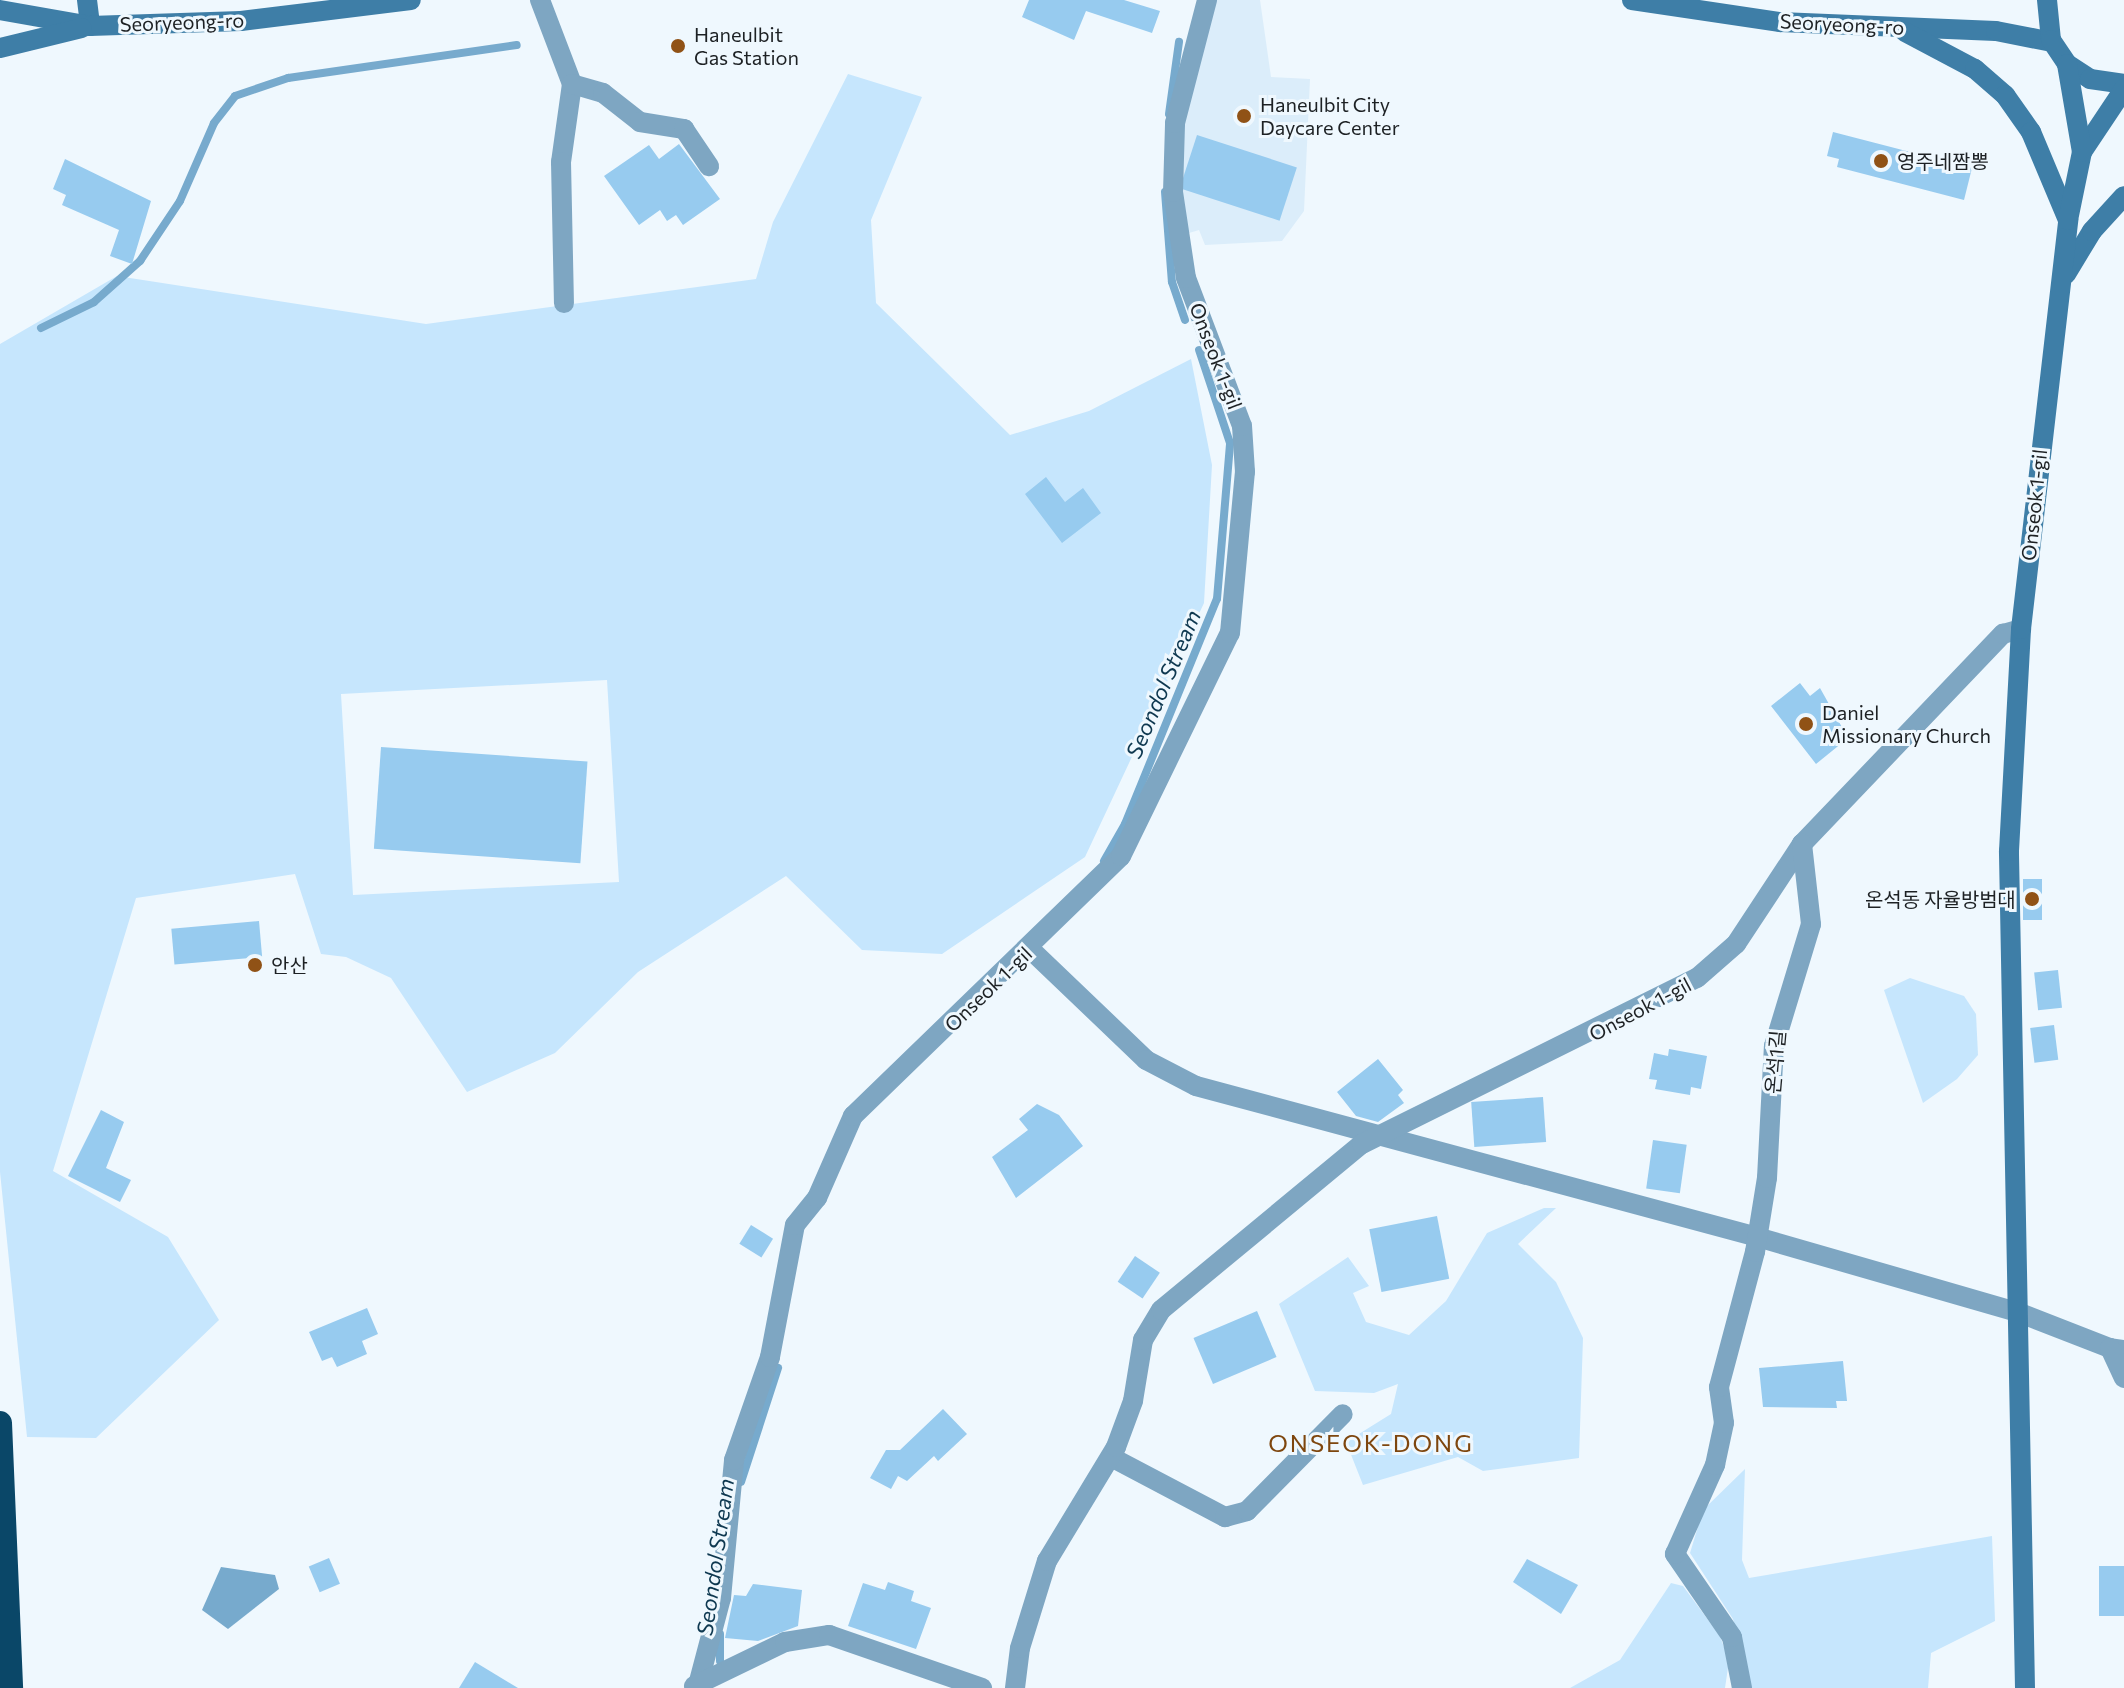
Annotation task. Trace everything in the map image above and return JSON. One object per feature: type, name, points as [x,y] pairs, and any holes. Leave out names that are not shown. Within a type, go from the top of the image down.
[{"type":"highway","points":[[0,1423],[9,1688]]},
{"type":"highway","points":[[0,1639],[9,1688]]},
{"type":"street","points":[[0,48],[90,26],[87,0]]},
{"type":"street","name":"Seoryeong-ro","points":[[0,10],[90,26],[241,21],[411,0]]},
{"type":"street","points":[[540,0],[570,65],[572,84],[561,162],[564,303]]},
{"type":"street","name":"Onseok 1-gil","points":[[691,1686],[721,1598],[734,1460],[770,1357],[795,1225],[817,1198],[853,1116],[1121,856],[1183,717],[1230,633],[1245,472],[1242,426],[1186,278],[1173,192],[1175,123],[1207,0]]},
{"type":"street","name":"Seoryeong-ro","points":[[1632,0],[1780,22],[1996,31],[2052,42]]},
{"type":"street","points":[[2047,0],[2052,42],[2067,64],[2090,79],[2124,87],[2082,152]]},
{"type":"street","points":[[1893,27],[1954,56],[2005,95],[2031,132],[2068,220]]},
{"type":"street","points":[[2067,64],[2082,152]]},
{"type":"street","points":[[572,84],[603,93],[640,122],[684,129],[709,166]]},
{"type":"street","name":"Onseok 1-gil","points":[[1015,1688],[1020,1648],[1047,1561],[1111,1457],[1133,1401],[1143,1340],[1157,1315],[1228,1260],[1339,1160],[1378,1134],[1677,992],[1736,944],[1802,844],[2003,634],[2021,629],[2068,220],[2082,152]]},
{"type":"street","points":[[2059,292],[2092,231],[2124,196]]},
{"type":"street","points":[[2021,629],[2009,851],[2025,1688]]},
{"type":"street","name":"온석1길","points":[[1742,1688],[1732,1637],[1675,1554],[1715,1465],[1724,1423],[1719,1387],[1757,1237],[1774,1046],[1811,924],[1802,844]]},
{"type":"street","points":[[1029,948],[1084,1006],[1164,1072],[2020,1313],[2117,1349],[2124,1378]]},
{"type":"street","points":[[1111,1457],[1225,1517],[1247,1511],[1343,1414]]},
{"type":"street","name":"Onseok 1-gil","points":[[691,1686],[785,1642],[829,1635],[982,1688]]},
{"type":"shaded area","name":"Haneulbit City Daycare Center","points":[[1210,0],[1260,0],[1271,77],[1310,79],[1304,211],[1282,241],[1205,245],[1199,230],[1189,233],[1184,220],[1176,137]]},
{"type":"shaded area","points":[[848,74],[922,97],[871,220],[876,303],[1010,435],[1089,411],[1191,359],[1212,465],[1204,603],[1085,857],[942,954],[862,950],[786,876],[638,972],[555,1053],[467,1092],[391,978],[346,957],[321,954],[295,874],[136,898],[53,1171],[168,1237],[219,1320],[96,1438],[27,1437],[0,1172],[0,344],[117,276],[426,324],[756,279],[773,222]],"holes":[[[607,680],[619,882],[353,895],[341,694]]]},
{"type":"shaded area","points":[[1910,978],[1964,996],[1976,1014],[1978,1055],[1957,1079],[1923,1103],[1884,990]]},
{"type":"shaded area","points":[[1544,1208],[1556,1208],[1518,1244],[1556,1282],[1583,1338],[1579,1458],[1483,1471],[1458,1457],[1363,1485],[1346,1442],[1391,1414],[1398,1384],[1374,1393],[1315,1391],[1279,1304],[1348,1257],[1369,1286],[1353,1293],[1366,1322],[1409,1335],[1446,1301],[1487,1233]]},
{"type":"shaded area","points":[[1745,1469],[1742,1560],[1749,1578],[1992,1536],[1995,1621],[1931,1653],[1928,1688],[1749,1688],[1733,1619],[1690,1553],[1703,1510]]},
{"type":"shaded area","points":[[221,1567],[275,1575],[279,1589],[228,1629],[202,1610]]},
{"type":"shaded area","points":[[1671,1583],[1683,1586],[1720,1636],[1729,1661],[1725,1688],[1570,1688],[1620,1660]]},
{"type":"building","points":[[1029,0],[1124,0],[1160,11],[1152,33],[1086,11],[1074,40],[1022,17]]},
{"type":"building","points":[[1833,132],[1972,168],[1964,200],[1837,167],[1839,159],[1827,156]]},
{"type":"building","name":"Haneulbit City Daycare Center","points":[[1197,135],[1297,167],[1280,221],[1180,188]]},
{"type":"building","points":[[679,144],[720,199],[683,225],[676,215],[667,221],[660,210],[639,225],[604,176],[649,145],[659,159]]},
{"type":"building","points":[[65,159],[151,201],[132,264],[110,256],[119,230],[62,205],[66,195],[53,189]]},
{"type":"building","points":[[1046,477],[1065,502],[1083,488],[1101,513],[1062,543],[1025,494]]},
{"type":"building","name":"Daniel Missionary Church","points":[[1800,683],[1810,696],[1820,688],[1848,738],[1816,764],[1771,706]]},
{"type":"building","points":[[381,747],[587,761],[580,863],[374,849]]},
{"type":"building","name":"온석동 자율방범대","points":[[2023,879],[2042,879],[2042,920],[2023,920]]},
{"type":"building","points":[[259,921],[262,957],[174,965],[171,929]]},
{"type":"building","points":[[2058,970],[2062,1008],[2038,1010],[2034,973]]},
{"type":"building","points":[[2054,1025],[2058,1060],[2034,1063],[2030,1028]]},
{"type":"building","points":[[1669,1049],[1707,1056],[1701,1089],[1691,1087],[1690,1095],[1655,1089],[1657,1080],[1649,1079],[1654,1053],[1668,1056]]},
{"type":"building","points":[[1378,1059],[1403,1090],[1398,1095],[1404,1103],[1378,1122],[1356,1116],[1337,1092]]},
{"type":"building","points":[[1543,1097],[1546,1142],[1474,1147],[1471,1102]]},
{"type":"building","points":[[1037,1104],[1059,1115],[1083,1146],[1016,1198],[992,1157],[1028,1130],[1019,1119]]},
{"type":"building","points":[[101,1110],[124,1122],[106,1168],[131,1180],[120,1202],[68,1176]]},
{"type":"building","points":[[1653,1140],[1687,1145],[1680,1193],[1646,1189]]},
{"type":"building","points":[[1437,1216],[1449,1279],[1381,1292],[1369,1229]]},
{"type":"building","points":[[751,1225],[773,1239],[761,1257],[739,1244]]},
{"type":"building","points":[[1135,1256],[1160,1273],[1143,1298],[1118,1282]]},
{"type":"building","points":[[367,1308],[378,1334],[362,1341],[367,1354],[337,1367],[332,1357],[322,1361],[309,1332]]},
{"type":"building","points":[[1257,1311],[1277,1357],[1213,1384],[1193,1338]]},
{"type":"building","points":[[1843,1361],[1847,1401],[1836,1401],[1837,1408],[1763,1407],[1759,1368]]},
{"type":"building","points":[[943,1409],[967,1434],[938,1461],[934,1456],[907,1481],[898,1476],[891,1489],[870,1478],[886,1450],[900,1450]]},
{"type":"building","points":[[329,1558],[340,1584],[320,1592],[309,1567]]},
{"type":"building","points":[[1527,1559],[1578,1585],[1561,1614],[1513,1582]]},
{"type":"building","points":[[2099,1566],[2124,1566],[2124,1616],[2099,1616]]},
{"type":"building","points":[[888,1582],[914,1591],[911,1601],[931,1608],[916,1649],[848,1626],[863,1583],[885,1590]]},
{"type":"building","points":[[753,1584],[802,1590],[798,1626],[758,1641],[725,1638],[734,1595],[746,1596]]},
{"type":"building","points":[[475,1662],[518,1688],[459,1688]]},
{"type":"waterway","name":"Seondol Stream","points":[[1169,114],[1179,42]]},
{"type":"waterway","points":[[41,328],[94,302],[140,261],[180,201],[214,123],[235,96],[288,78],[517,45]]},
{"type":"waterway","name":"Seondol Stream","points":[[1165,192],[1172,282],[1185,320]]},
{"type":"waterway","name":"Seondol Stream","points":[[1104,861],[1125,824],[1217,599],[1230,443],[1199,350]]},
{"type":"waterway","name":"Seondol Stream","points":[[741,1482],[778,1368]]},
{"type":"waterway","name":"Seondol Stream","points":[[720,1634],[720,1661]]},
{"type":"place","name":"Haneulbit Gas Station","points":[[678,46]]},
{"type":"place","name":"Haneulbit City Daycare Center","points":[[1244,116]]},
{"type":"place","name":"영주네짬뽕","points":[[1881,161]]},
{"type":"place","name":"Daniel Missionary Church","points":[[1806,724]]},
{"type":"place","name":"온석동 자율방범대","points":[[2032,899]]},
{"type":"place","name":"안산","points":[[255,965]]},
{"type":"district","name":"ONSEOK-DONG","points":[[1371,1443]]}]
